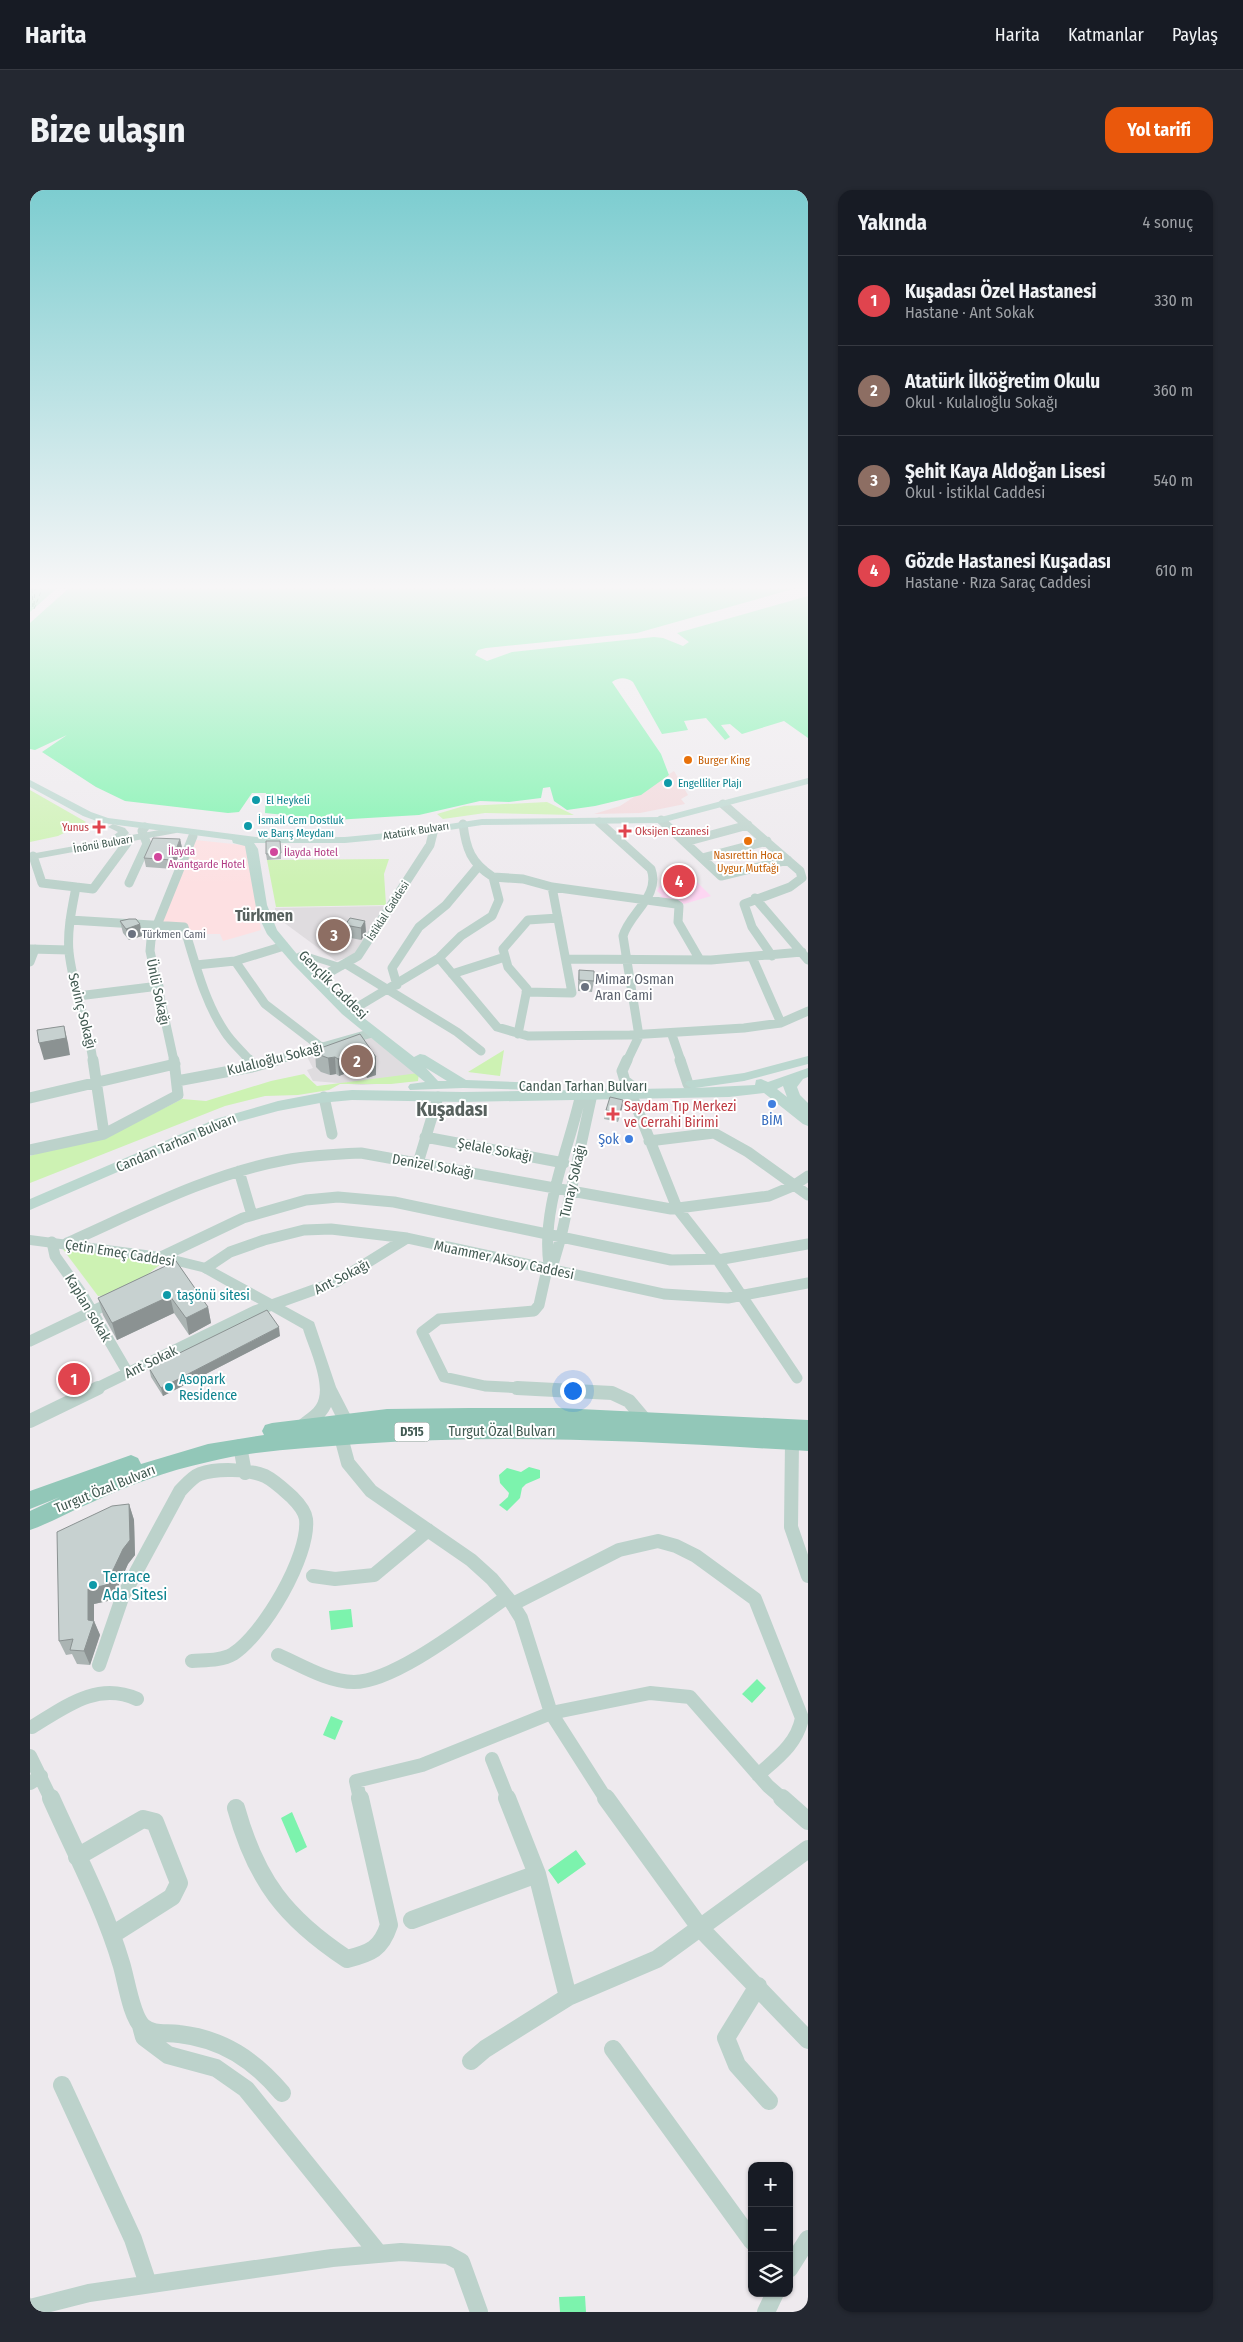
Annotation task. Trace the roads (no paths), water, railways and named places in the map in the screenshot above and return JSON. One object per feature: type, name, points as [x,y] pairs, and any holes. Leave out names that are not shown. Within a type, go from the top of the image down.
[{"type":"highway","name":"Turgut Özal Bulvarı","points":[[30,1523],[72,1500],[162,1465],[240,1446],[344,1429],[387,1417],[469,1416],[645,1420],[808,1428]]},
{"type":"highway","name":"Turgut Özal Bulvarı","points":[[30,1507],[131,1464],[210,1442],[300,1428],[388,1432],[550,1431],[800,1442]]},
{"type":"highway","points":[[30,1500],[64,1486],[131,1464]]},
{"type":"main road","name":"Atatürk Bulvarı","points":[[30,788],[88,818],[113,827],[144,832],[256,843],[397,836],[482,822],[661,820],[808,781]]},
{"type":"main road","name":"Atatürk Bulvarı","points":[[30,783],[92,816],[144,832],[176,830],[256,843]]},
{"type":"main road","name":"Gençlik Caddesi","points":[[256,843],[265,920],[284,946],[320,978],[372,1033],[426,1073],[436,1092]]},
{"type":"main road","name":"Gençlik Caddesi","points":[[256,843],[272,918],[320,978]]},
{"type":"main road","name":"Gençlik Caddesi","points":[[352,1011],[463,1091]]},
{"type":"main road","points":[[771,1081],[808,1060]]},
{"type":"main road","points":[[771,1081],[803,1074]]},
{"type":"main road","points":[[796,1105],[790,1086],[803,1074]]},
{"type":"main road","name":"Candan Tarhan Bulvarı","points":[[463,1091],[587,1094],[744,1077],[771,1081]]},
{"type":"main road","name":"Candan Tarhan Bulvarı","points":[[30,1205],[221,1122],[263,1110],[324,1097],[595,1088],[729,1092],[771,1081]]},
{"type":"main road","points":[[771,1081],[796,1105],[808,1121]]},
{"type":"main road","name":"Candan Tarhan Bulvarı","points":[[30,1195],[218,1117],[247,1107],[317,1091],[436,1092]]},
{"type":"main road","points":[[729,1092],[757,1093],[796,1105]]},
{"type":"street","points":[[723,804],[800,871],[802,878],[797,884],[754,898],[744,904],[752,926],[772,956]]},
{"type":"street","points":[[661,820],[721,876],[788,860]]},
{"type":"street","points":[[599,822],[651,870],[654,877],[647,900],[625,928],[623,936],[639,1036],[622,1071],[625,1081],[632,1090],[649,1142],[677,1208],[721,1259],[741,1296],[797,1378]]},
{"type":"street","points":[[463,824],[466,848],[477,868],[493,876],[510,876],[534,880],[552,887],[679,906],[678,922],[700,960]]},
{"type":"street","points":[[685,842],[748,825]]},
{"type":"street","points":[[108,841],[119,838],[124,833],[122,830],[113,827]]},
{"type":"street","name":"İstiklal Caddesi","points":[[320,978],[344,966],[358,956],[430,845],[434,829]]},
{"type":"street","points":[[161,833],[176,830]]},
{"type":"street","points":[[129,883],[147,844],[144,832]]},
{"type":"street","name":"İnönü Bulvarı","points":[[32,856],[108,841],[130,839],[144,832]]},
{"type":"street","name":"Ünlü Sokağı","points":[[104,1134],[178,1094],[175,1064],[150,951],[151,940],[193,836]]},
{"type":"street","points":[[32,856],[42,883],[93,889],[130,839]]},
{"type":"street","points":[[702,858],[767,841]]},
{"type":"street","points":[[392,988],[392,968],[418,927],[446,905],[477,868]]},
{"type":"street","points":[[352,1011],[439,958],[461,936],[492,916],[499,900],[493,876]]},
{"type":"street","name":"Sevinç Sokağı","points":[[76,887],[70,920],[69,950],[92,1052],[104,1134]]},
{"type":"street","points":[[526,992],[572,993],[552,887]]},
{"type":"street","points":[[754,898],[808,960]]},
{"type":"street","points":[[518,1034],[527,989],[508,967],[503,949],[528,920],[558,918]]},
{"type":"street","points":[[70,920],[184,927],[201,984],[219,1022],[254,1066]]},
{"type":"street","points":[[196,966],[235,961],[284,946]]},
{"type":"street","points":[[30,962],[32,949],[69,950]]},
{"type":"street","points":[[566,959],[700,960],[772,956],[802,952]]},
{"type":"street","points":[[302,954],[344,966],[392,988],[457,1032],[481,1051]]},
{"type":"street","points":[[452,974],[505,957]]},
{"type":"street","points":[[752,957],[781,1023]]},
{"type":"street","points":[[439,958],[497,1027],[509,1033],[545,1036],[672,1035],[781,1023],[808,1011]]},
{"type":"street","points":[[235,961],[265,1004],[321,1047]]},
{"type":"street","points":[[78,996],[159,986]]},
{"type":"street","name":"Kulalıoğlu Sokağı","points":[[177,1080],[254,1066],[372,1033]]},
{"type":"street","points":[[672,1035],[688,1084]]},
{"type":"street","points":[[30,1098],[175,1064]]},
{"type":"street","points":[[418,1163],[436,1092]]},
{"type":"street","name":"Tunay Sokağı","points":[[548,1267],[554,1261],[561,1237],[564,1163],[587,1094]]},
{"type":"street","name":"Tunay Sokağı","points":[[548,1267],[547,1235],[586,1126],[587,1094]]},
{"type":"street","points":[[324,1097],[332,1134]]},
{"type":"street","points":[[649,1142],[714,1133],[759,1160],[808,1196]]},
{"type":"street","points":[[30,1150],[104,1134]]},
{"type":"street","name":"Şelale Sokağı","points":[[425,1137],[564,1163]]},
{"type":"street","name":"Denizel Sokağı","points":[[67,1244],[239,1170],[276,1161],[334,1152],[361,1153],[564,1190],[677,1208],[768,1196],[794,1186],[808,1176]]},
{"type":"street","points":[[239,1170],[252,1216]]},
{"type":"street","points":[[161,1257],[252,1216],[306,1200],[338,1197],[394,1202],[671,1260],[693,1262],[721,1259],[808,1244]]},
{"type":"street","name":"Muammer Aksoy Caddesi","points":[[206,1268],[230,1252],[264,1240],[304,1230],[355,1230],[406,1238],[548,1267],[664,1294],[728,1298],[808,1283]]},
{"type":"street","name":"Ant Sokağı","points":[[272,1304],[310,1294],[358,1272],[406,1238]]},
{"type":"street","name":"Çetin Emeç Caddesi","points":[[30,1240],[161,1257],[206,1268],[309,1326],[344,1429]]},
{"type":"street","name":"Kaplan sokak","points":[[52,1242],[53,1252],[82,1292],[90,1312],[128,1373]]},
{"type":"street","points":[[172,1273],[190,1265]]},
{"type":"street","points":[[548,1267],[539,1305],[534,1311],[439,1319],[426,1326],[422,1332],[427,1346],[444,1377],[485,1386],[612,1393],[629,1401],[645,1420]]},
{"type":"street","points":[[30,1341],[126,1294]]},
{"type":"street","name":"Ant Sokak","points":[[30,1421],[272,1304]]},
{"type":"street","points":[[300,1428],[313,1420],[323,1410],[329,1387]]},
{"type":"street","points":[[344,1429],[345,1458],[353,1470],[395,1510],[428,1530],[472,1561],[510,1600],[521,1618],[551,1713],[610,1805],[701,1929],[808,2040]]},
{"type":"street","points":[[800,1442],[791,1527],[808,1576]]},
{"type":"street","points":[[240,1446],[245,1473]]},
{"type":"street","points":[[99,1665],[122,1598],[174,1500],[192,1479],[207,1471],[263,1476],[291,1496],[303,1509],[307,1519],[304,1543],[277,1601],[258,1631],[234,1653],[220,1659],[192,1661]]},
{"type":"street","points":[[313,1576],[335,1579],[374,1575],[428,1530]]},
{"type":"street","points":[[278,1655],[342,1680],[367,1681],[428,1650],[510,1600],[619,1550],[658,1541],[676,1546],[696,1556],[755,1599],[802,1718],[801,1730],[793,1743],[758,1775]]},
{"type":"street","points":[[31,1726],[92,1694],[109,1691],[128,1693],[138,1699]]},
{"type":"street","points":[[236,1808],[250,1853],[273,1892],[306,1929],[347,1959],[368,1954],[384,1940],[389,1925],[356,1780],[422,1765],[551,1713],[650,1694],[690,1697],[758,1775],[808,1821]]},
{"type":"street","points":[[30,1756],[36,1780],[78,1857],[112,1935],[122,1964],[129,1997],[144,2037],[168,2055],[216,2068],[246,2089],[379,2254]]},
{"type":"street","points":[[492,1759],[536,1874],[568,1997]]},
{"type":"street","points":[[78,1857],[143,1819],[155,1822],[179,1883],[172,1897],[112,1935]]},
{"type":"street","points":[[471,2061],[485,2049],[568,1997],[656,1959],[701,1929],[808,1849]]},
{"type":"street","points":[[412,1920],[536,1874]]},
{"type":"street","points":[[758,1986],[726,2038],[737,2066],[769,2101]]},
{"type":"street","points":[[141,2026],[152,2033],[180,2034],[209,2041],[242,2054],[266,2074],[282,2093]]},
{"type":"street","points":[[613,2049],[748,2235]]},
{"type":"street","points":[[62,2084],[133,2239],[148,2284]]},
{"type":"street","points":[[793,2262],[808,2238]]},
{"type":"street","points":[[30,2308],[89,2293],[148,2284],[332,2258],[401,2252],[448,2255],[455,2258],[466,2270],[476,2311]]},
{"type":"street","points":[[766,2312],[773,2297]]},
{"type":"place","name":"Burger King","points":[[688,760]]},
{"type":"place","name":"Engelliler Plajı","points":[[668,783]]},
{"type":"place","name":"El Heykeli","points":[[256,800]]},
{"type":"place","name":"İsmail Cem Dostluk ve Barış Meydanı","points":[[248,826]]},
{"type":"place","name":"Yunus","points":[[99,827]]},
{"type":"place","name":"Oksijen Eczanesi","points":[[625,831]]},
{"type":"place","name":"Nasırettin Hoca Uygur Mutfağı","points":[[748,841]]},
{"type":"place","name":"İlayda Hotel","points":[[274,852]]},
{"type":"place","name":"İlayda Avantgarde Hotel","points":[[158,857]]},
{"type":"place","name":"Gözde Hastanesi Kuşadası","points":[[679,881]]},
{"type":"place","name":"Türkmen Cami","points":[[132,934]]},
{"type":"place","name":"Şehit Kaya Aldoğan Lisesi","points":[[334,935]]},
{"type":"place","name":"Mimar Osman Aran Cami","points":[[585,987]]},
{"type":"place","name":"Atatürk İlköğretim Okulu","points":[[357,1061]]},
{"type":"place","name":"BİM","points":[[772,1104]]},
{"type":"place","name":"Saydam Tıp Merkezi ve Cerrahi Birimi","points":[[613,1114]]},
{"type":"place","name":"Şok","points":[[629,1139]]},
{"type":"place","name":"taşönü sitesi","points":[[167,1295]]},
{"type":"place","name":"Kuşadası Özel Hastanesi","points":[[74,1379]]},
{"type":"place","name":"Asopark Residence","points":[[169,1387]]},
{"type":"place","name":"Terrace Ada Sitesi","points":[[93,1585]]},
{"type":"district","name":"Türkmen","points":[[264,915]]},
{"type":"district","name":"Kuşadası","points":[[452,1109]]}]
